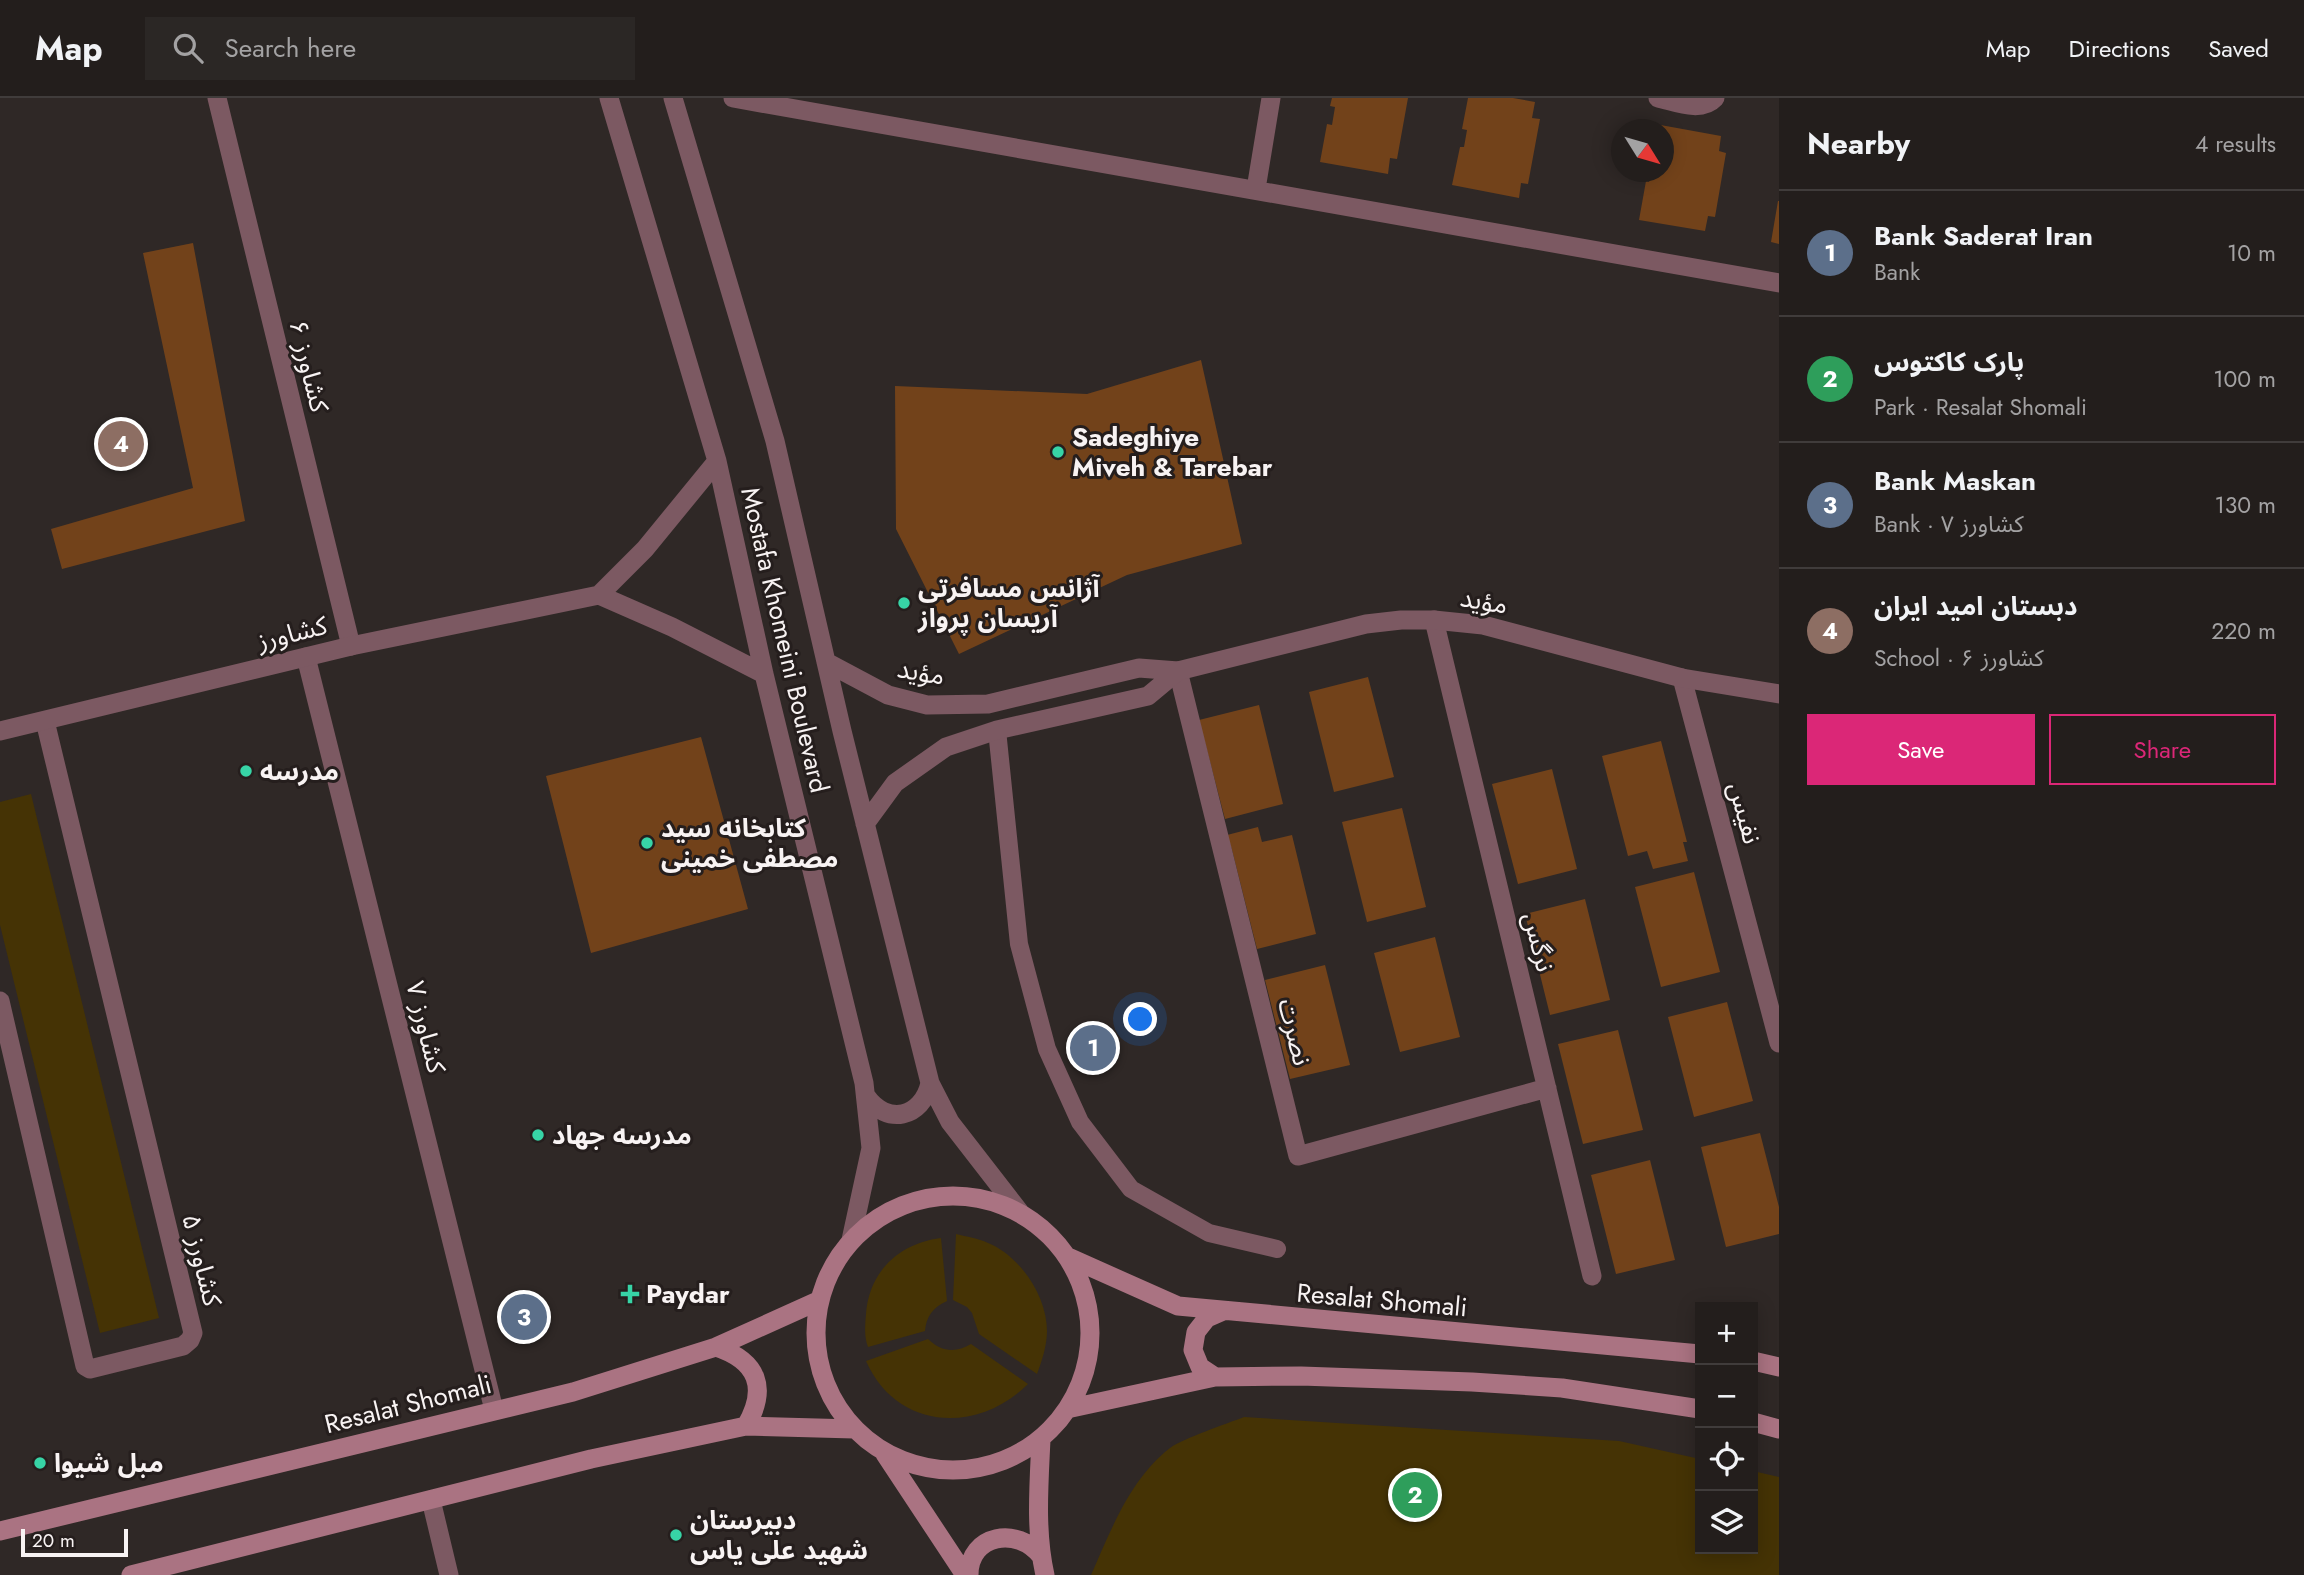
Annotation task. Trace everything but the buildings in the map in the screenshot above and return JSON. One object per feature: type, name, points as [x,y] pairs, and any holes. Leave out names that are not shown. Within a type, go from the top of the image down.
[{"type":"main road","points":[[948,1195],[985,1199],[1019,1211],[1046,1231],[1068,1257],[1085,1294],[1091,1333],[1084,1373],[1067,1409],[1041,1438],[1005,1460],[965,1470],[924,1468],[886,1454],[854,1429],[828,1392],[816,1347],[818,1301],[831,1269],[851,1240],[879,1217],[912,1201],[948,1195]]},
{"type":"main road","name":"Resalat Shomali","points":[[1068,1257],[1178,1306],[1695,1354]]},
{"type":"main road","name":"Resalat Shomali","points":[[0,1531],[573,1392],[716,1347],[818,1301]]},
{"type":"main road","points":[[1215,1377],[1200,1367],[1193,1350],[1196,1332],[1207,1318],[1223,1311]]},
{"type":"main road","points":[[716,1347],[736,1353],[750,1368],[758,1387],[756,1408],[746,1426]]},
{"type":"main road","points":[[1758,1362],[1779,1367]]},
{"type":"main road","points":[[1067,1409],[1215,1377],[1301,1376],[1562,1388],[1695,1408]]},
{"type":"main road","points":[[1758,1423],[1779,1429]]},
{"type":"main road","points":[[131,1575],[592,1459],[746,1426],[854,1429]]},
{"type":"main road","points":[[1041,1438],[1038,1503],[1043,1565]]},
{"type":"main road","points":[[886,1454],[967,1575]]},
{"type":"main road","points":[[967,1575],[973,1558],[980,1549],[989,1541],[1000,1537],[1023,1540],[1034,1547],[1043,1565]]},
{"type":"street","name":"کشاورز ۶","points":[[217,98],[351,646]]},
{"type":"street","name":"Mostafa Khomeini Boulevard","points":[[610,98],[717,461],[764,674],[866,1096],[871,1148],[851,1240]]},
{"type":"street","name":"Mostafa Khomeini Boulevard","points":[[673,98],[775,441],[865,824],[930,1083],[950,1122],[1019,1211]]},
{"type":"street","points":[[733,98],[779,101],[1779,282]]},
{"type":"street","points":[[1256,189],[1271,98]]},
{"type":"street","points":[[1658,98],[1695,106],[1712,102],[1715,98]]},
{"type":"street","points":[[717,461],[645,550],[599,595],[672,627],[764,674]]},
{"type":"street","name":"کشاورز","points":[[0,731],[351,646],[599,595]]},
{"type":"street","name":"مؤید","points":[[826,662],[888,695],[927,705],[988,704],[1139,668],[1178,671],[1366,624],[1434,620],[1483,625],[1682,678],[1779,694]]},
{"type":"street","name":"نرگس","points":[[1434,620],[1592,1276]]},
{"type":"street","name":"کشاورز ۷","points":[[306,657],[494,1410]]},
{"type":"street","name":"مؤید","points":[[865,824],[895,783],[946,747],[997,730],[1148,696],[1178,671]]},
{"type":"street","name":"نصرت","points":[[1178,671],[1298,1156],[1547,1088]]},
{"type":"street","name":"نفیس","points":[[1682,678],[1779,1043]]},
{"type":"street","name":"کشاورز ۵","points":[[0,1001],[85,1366],[90,1369],[183,1346],[193,1333],[45,721]]},
{"type":"street","points":[[866,1096],[873,1106],[884,1113],[896,1115],[920,1106],[930,1083]]},
{"type":"street","points":[[430,1500],[449,1575]]},
{"type":"lane","points":[[997,730],[1019,944],[1047,1049],[1080,1122],[1131,1189],[1209,1233],[1277,1249]]},
{"type":"shaded area","points":[[31,794],[159,1318],[100,1333],[0,925],[0,802]]},
{"type":"shaded area","points":[[956,1234],[1000,1249],[1021,1267],[1037,1291],[1046,1318],[1047,1331],[1037,1374],[979,1334],[972,1313],[967,1307],[953,1300]]},
{"type":"shaded area","points":[[941,1238],[947,1301],[931,1313],[925,1331],[868,1347],[865,1327],[868,1299],[880,1272],[900,1253],[912,1246]]},
{"type":"shaded area","points":[[928,1339],[938,1347],[949,1350],[971,1344],[1028,1384],[1008,1400],[986,1411],[963,1417],[940,1417],[918,1412],[897,1401],[880,1384],[866,1361]]},
{"type":"shaded area","points":[[1244,1417],[1619,1441],[1695,1458],[1695,1554],[1758,1554],[1758,1472],[1779,1477],[1779,1575],[1091,1575],[1123,1506],[1144,1475],[1170,1448]]},
{"type":"place","name":"دبستان امید ایران","points":[[121,444]]},
{"type":"place","name":"Sadeghiye Miveh & Tarebar","points":[[1058,452]]},
{"type":"place","name":"آژانس مسافرتی آریسان پرواز","points":[[904,603]]},
{"type":"place","name":"مدرسه","points":[[246,771]]},
{"type":"place","name":"کتابخانه سید مصطفی خمینی","points":[[647,843]]},
{"type":"place","name":"Bank Saderat Iran","points":[[1093,1048]]},
{"type":"place","name":"مدرسه جهاد","points":[[538,1135]]},
{"type":"place","name":"Paydar","points":[[630,1294]]},
{"type":"place","name":"Bank Maskan","points":[[524,1317]]},
{"type":"place","name":"مبل شیوا","points":[[40,1463]]},
{"type":"place","name":"پارک کاکتوس","points":[[1415,1495]]},
{"type":"place","name":"دبیرستان شهید علی یاس","points":[[676,1535]]}]
